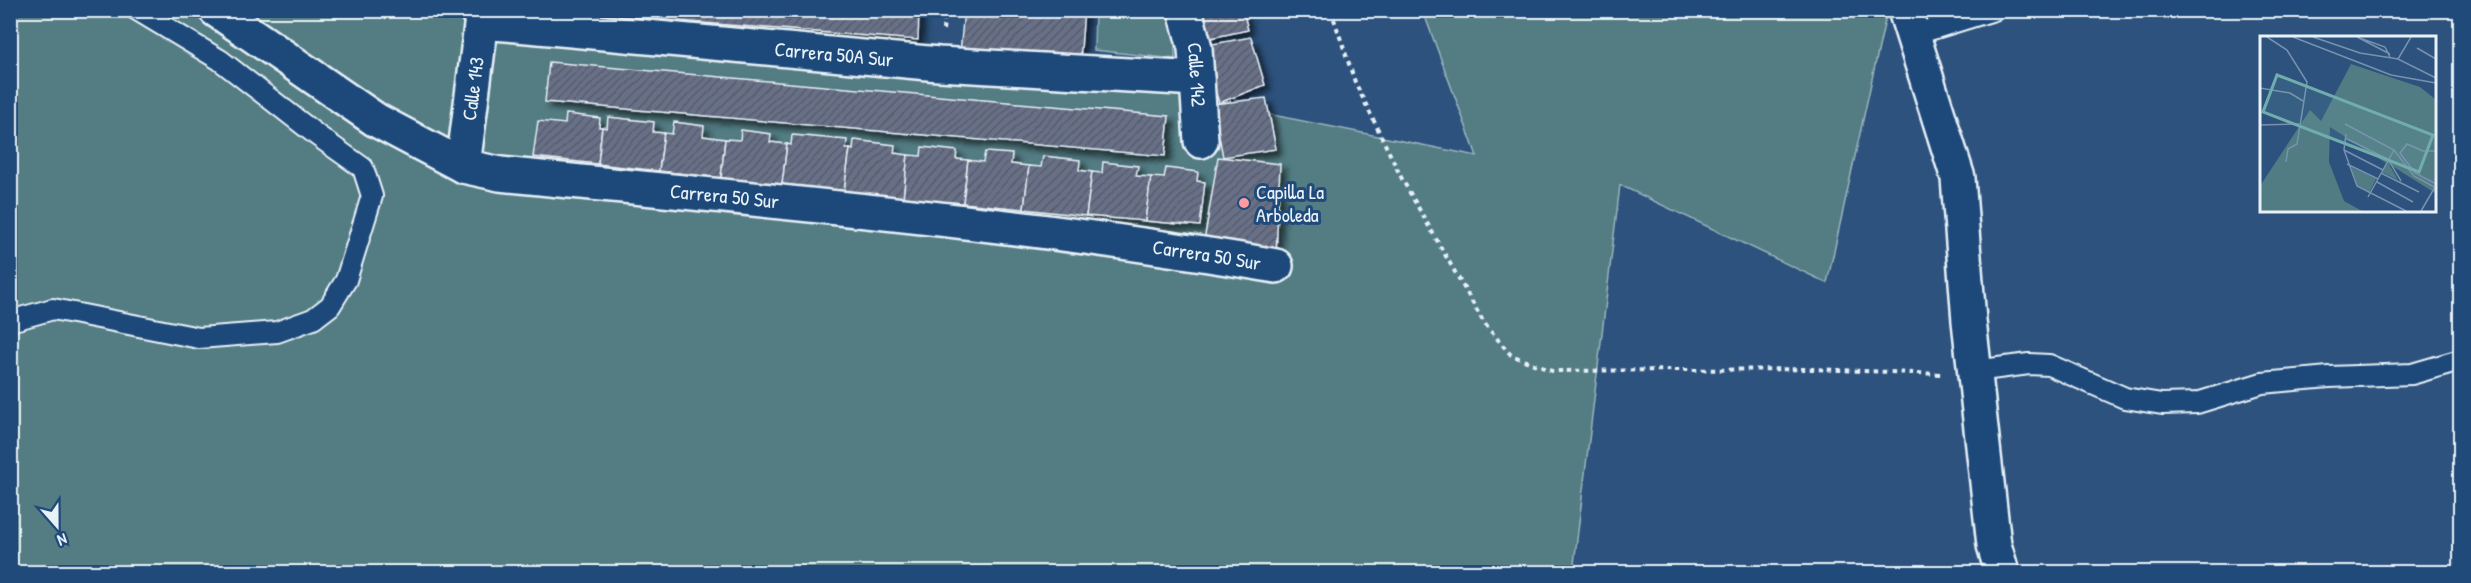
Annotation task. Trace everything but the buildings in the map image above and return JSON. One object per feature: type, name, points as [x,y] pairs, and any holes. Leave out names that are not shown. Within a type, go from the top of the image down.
[{"type":"street","name":"Carrera 50 Sur","points":[[216,10],[375,120],[463,166],[500,174],[937,218],[1193,252],[1276,266]]},
{"type":"street","name":"Calle 142","points":[[1185,10],[1195,48],[1201,141]]},
{"type":"street","name":"Calle 143","points":[[463,166],[480,13]]},
{"type":"street","name":"Carrera 50A Sur","points":[[480,13],[492,23],[939,64],[1197,79]]},
{"type":"street","points":[[1909,23],[1958,178],[1975,372],[1995,545],[2002,573]]},
{"type":"lane","points":[[10,321],[53,309],[199,338],[277,332],[313,319],[330,306],[346,280],[372,196],[363,168],[220,60],[137,10]]},
{"type":"lane","points":[[1909,23],[1994,10]]},
{"type":"lane","points":[[1975,372],[2029,364],[2049,365],[2125,398],[2162,404],[2197,402],[2262,383],[2329,377],[2412,374],[2460,360]]},
{"type":"path","points":[[1331,10],[1355,82],[1402,179],[1484,323],[1511,355],[1552,371],[1813,369],[1944,374],[1975,372]]},
{"type":"green space","points":[[10,11],[754,11],[1477,156],[1423,11],[1887,11],[1827,283],[1620,185],[1573,572],[11,572]]},
{"type":"green space","points":[[1095,11],[1174,11],[1175,59],[1094,50]]},
{"type":"place","name":"Capilla La Arboleda","points":[[1244,203]]}]
